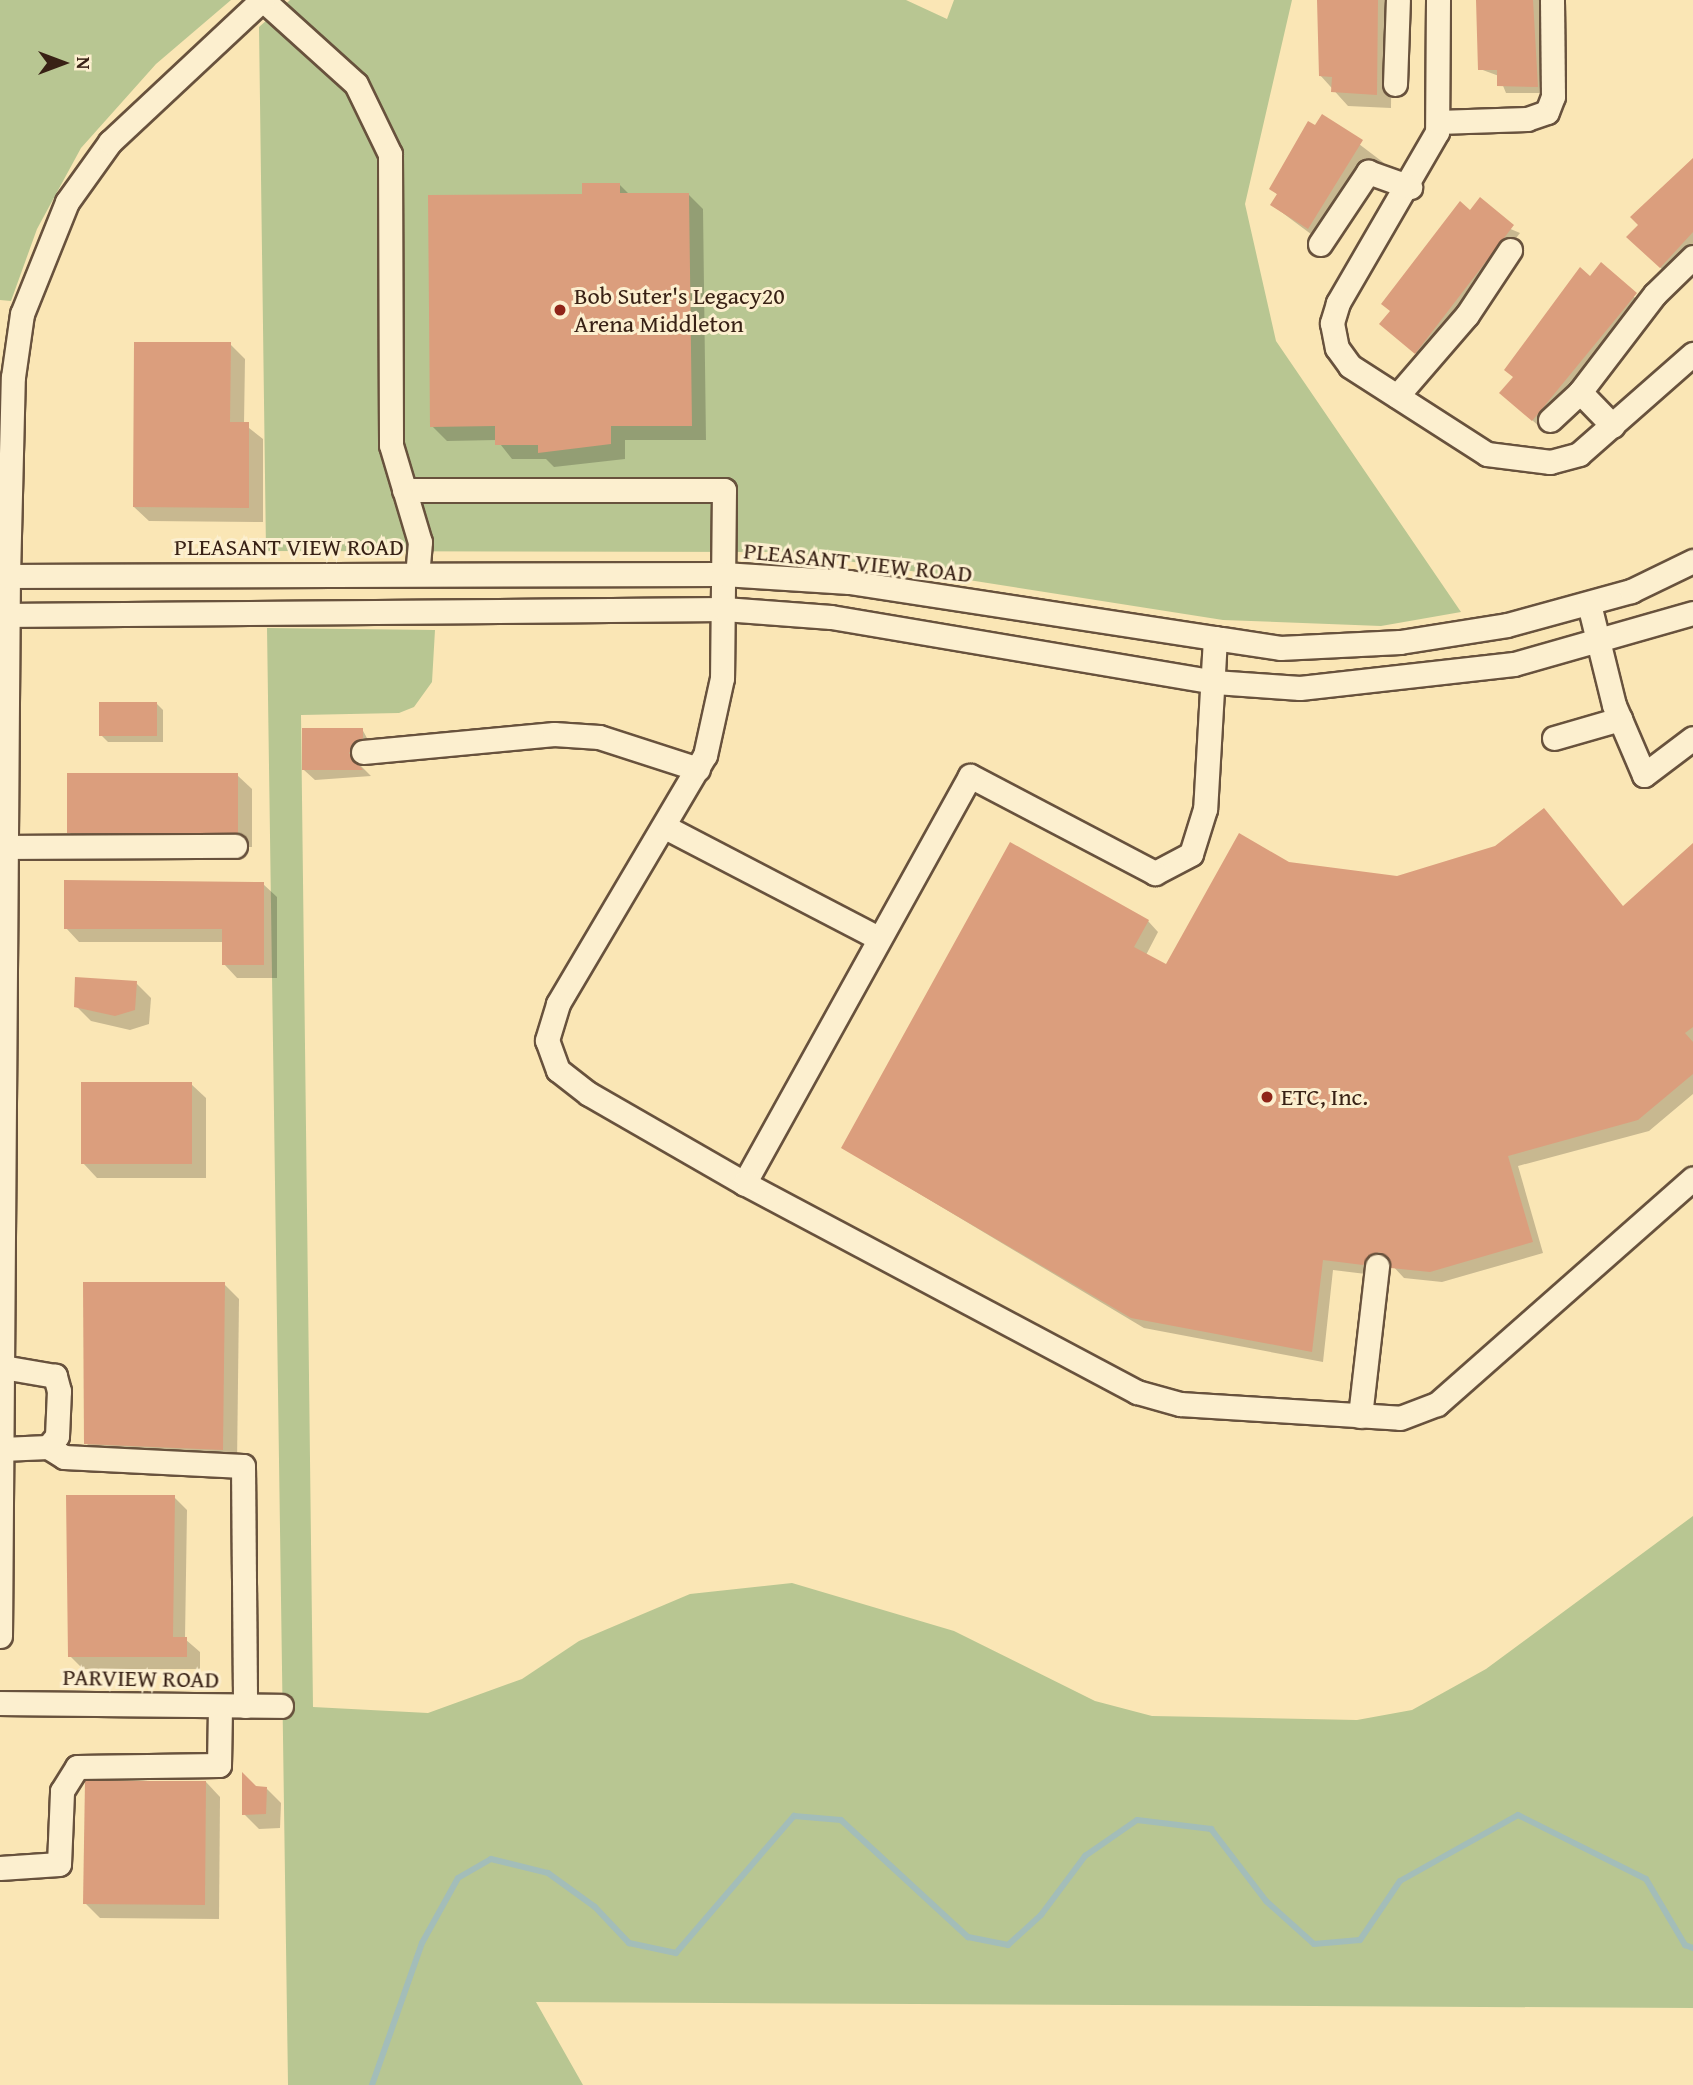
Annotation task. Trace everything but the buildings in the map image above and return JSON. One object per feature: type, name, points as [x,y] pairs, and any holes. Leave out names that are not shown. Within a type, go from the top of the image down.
[{"type":"street","points":[[0,1636],[4,576],[12,377],[35,270],[67,202],[110,142],[263,0],[356,84],[390,154],[391,445],[420,542],[417,573]]},
{"type":"street","points":[[1395,84],[1398,0]]},
{"type":"street","points":[[1438,0],[1438,121],[1410,187],[1332,324],[1336,348],[1350,366],[1487,454],[1519,462],[1579,454],[1693,355]]},
{"type":"street","points":[[1438,121],[1527,119],[1547,112],[1553,96],[1552,0]]},
{"type":"street","points":[[1321,244],[1368,172],[1410,187]]},
{"type":"street","points":[[1397,396],[1467,315],[1510,250]]},
{"type":"street","points":[[1550,420],[1580,392],[1655,294],[1693,257]]},
{"type":"street","points":[[1580,392],[1612,426]]},
{"type":"street","points":[[404,490],[724,490],[724,609],[716,718],[698,769],[667,828],[558,1004],[547,1040],[558,1070],[589,1094],[744,1183],[1137,1392],[1180,1404],[1399,1418],[1437,1404],[1693,1178]]},
{"type":"street","name":"PLEASANT VIEW ROAD","points":[[4,576],[723,573],[849,582],[1280,648],[1399,642],[1589,604],[1693,561]]},
{"type":"street","points":[[1589,604],[1620,719],[1644,775],[1693,738]]},
{"type":"street","points":[[4,615],[724,609],[831,617],[1214,682],[1300,688],[1465,674],[1598,643],[1693,613]]},
{"type":"street","points":[[744,1183],[970,776],[1155,873],[1191,854],[1205,808],[1215,638]]},
{"type":"street","points":[[1553,738],[1620,719]]},
{"type":"street","points":[[363,752],[554,734],[600,737],[698,769]]},
{"type":"street","points":[[667,828],[878,938]]},
{"type":"street","points":[[5,858],[235,846]]},
{"type":"street","points":[[1360,1416],[1377,1266]]},
{"type":"street","points":[[3,1367],[55,1376],[57,1436],[48,1447]]},
{"type":"street","points":[[2,1449],[48,1447],[64,1457],[243,1466],[245,1706]]},
{"type":"street","name":"PARVIEW ROAD","points":[[0,1703],[281,1706]]},
{"type":"street","points":[[0,1868],[60,1864],[62,1791],[77,1768],[219,1765],[220,1706]]},
{"type":"green space","points":[[0,0],[231,0],[156,64],[81,148],[37,229],[11,301],[0,300]]},
{"type":"green space","points":[[290,0],[906,0],[947,19],[954,0],[1292,0],[1245,204],[1276,341],[1461,612],[1381,626],[1223,620],[790,552],[266,551],[259,27]]},
{"type":"green space","points":[[267,628],[435,630],[432,682],[414,707],[399,713],[301,715],[313,1707],[428,1713],[522,1679],[579,1641],[690,1594],[792,1583],[954,1631],[1095,1701],[1152,1716],[1357,1720],[1412,1710],[1486,1669],[1693,1516],[1693,2008],[536,2002],[583,2085],[288,2085]]},
{"type":"waterway","points":[[372,2085],[422,1943],[458,1878],[491,1859],[548,1873],[595,1907],[629,1943],[676,1953],[794,1816],[841,1820],[968,1937],[1008,1945],[1041,1915],[1085,1856],[1137,1820],[1211,1829],[1266,1901],[1314,1944],[1360,1940],[1400,1881],[1518,1815],[1646,1879],[1685,1945],[1693,1948]]},
{"type":"place","name":"Bob Suter's Legacy20 Arena Middleton","points":[[560,310]]},
{"type":"place","name":"ETC, Inc.","points":[[1267,1097]]}]
